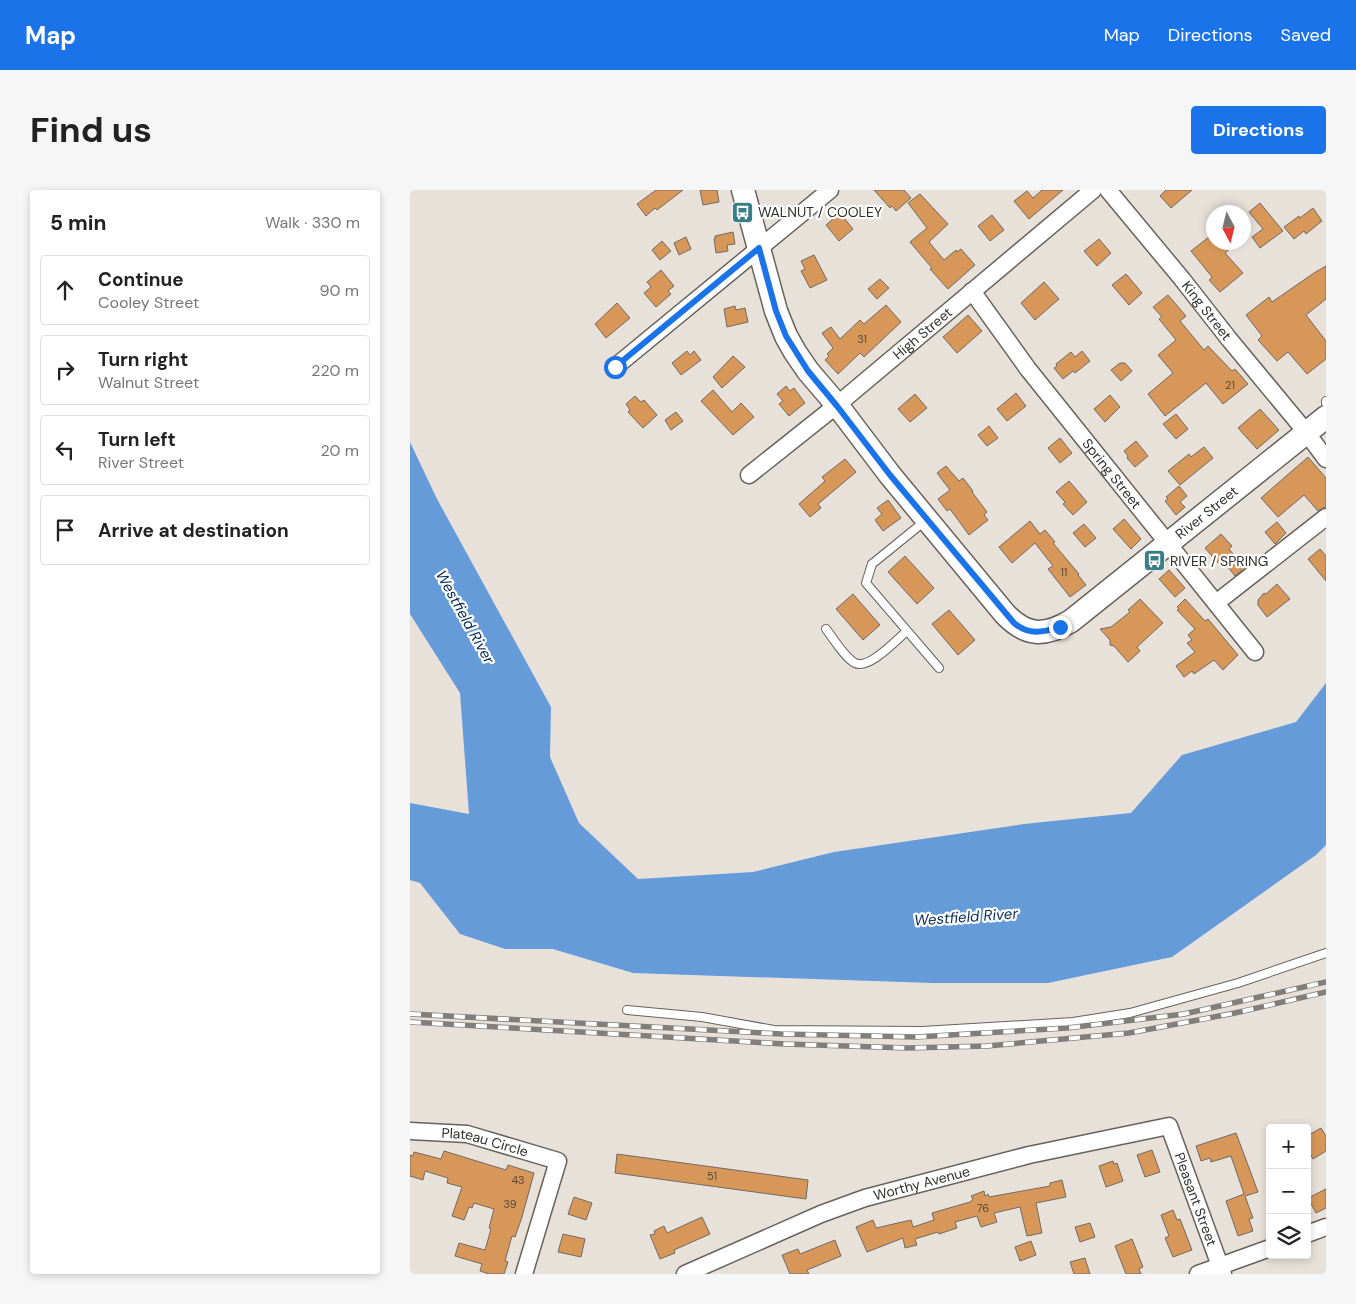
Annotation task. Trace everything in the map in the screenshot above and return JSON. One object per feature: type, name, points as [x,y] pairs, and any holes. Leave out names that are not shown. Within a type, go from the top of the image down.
[{"type":"street","points":[[743,190],[776,311],[786,336],[808,371],[927,520]]},
{"type":"street","points":[[615,367],[830,190]]},
{"type":"street","name":"High Street","points":[[749,475],[837,406],[1093,190]]},
{"type":"street","name":"King Street","points":[[1108,190],[1326,459]]},
{"type":"street","name":"Spring Street","points":[[972,291],[1028,369],[1255,652]]},
{"type":"street","name":"River Street","points":[[927,520],[1005,614],[1019,627],[1034,632],[1054,629],[1071,621],[1326,417]]},
{"type":"street","points":[[1216,603],[1326,517]]},
{"type":"street","name":"Pleasant Street","points":[[1169,1126],[1222,1270]]},
{"type":"street","name":"Worthy Avenue","points":[[686,1274],[821,1214],[865,1198],[1029,1155],[1169,1126]]},
{"type":"street","name":"Plateau Circle","points":[[410,1131],[467,1134],[558,1161],[524,1274]]},
{"type":"street","points":[[1311,1233],[1326,1227]]},
{"type":"street","points":[[1198,1274],[1222,1270],[1266,1250]]},
{"type":"lane","points":[[927,520],[872,564],[866,583],[939,668]]},
{"type":"lane","points":[[826,629],[854,663],[863,665],[871,661],[907,631]]},
{"type":"lane","points":[[627,1010],[702,1018],[774,1030],[922,1030],[1073,1022],[1130,1013],[1238,983],[1326,953]]},
{"type":"water","name":"Westfield River","points":[[410,442],[437,499],[551,707],[550,757],[579,823],[638,879],[753,872],[834,852],[1024,824],[1131,813],[1182,755],[1296,722],[1326,683],[1326,845],[1316,855],[1172,957],[1048,983],[932,983],[633,973],[553,949],[505,949],[460,934],[420,883],[410,880],[410,803],[469,814],[460,693],[410,614]]},
{"type":"building","points":[[656,190],[683,190],[646,216],[637,204]]},
{"type":"building","points":[[700,190],[717,190],[719,202],[703,205]]},
{"type":"building","points":[[874,190],[904,190],[911,198],[896,211],[892,206],[890,208]]},
{"type":"building","points":[[1042,190],[1063,190],[1029,219],[1014,201],[1027,191],[1033,198]]},
{"type":"building","points":[[1166,190],[1192,190],[1171,208],[1160,196]]},
{"type":"building","points":[[920,194],[948,224],[929,242],[944,260],[956,250],[957,252],[961,249],[975,265],[948,289],[910,242],[927,228],[908,203]]},
{"type":"building","points":[[1260,203],[1283,231],[1260,248],[1252,237],[1263,229],[1251,214],[1251,210]]},
{"type":"building","points":[[1313,208],[1322,221],[1306,234],[1304,231],[1294,239],[1284,227]]},
{"type":"building","points":[[840,213],[853,229],[839,241],[826,225]]},
{"type":"building","points":[[992,215],[1004,230],[990,241],[978,226]]},
{"type":"building","points":[[733,232],[735,244],[727,245],[728,251],[716,253],[715,236]]},
{"type":"building","points":[[686,237],[691,249],[679,255],[674,243]]},
{"type":"building","points":[[1099,239],[1111,253],[1097,266],[1084,251]]},
{"type":"building","points":[[1206,239],[1206,250],[1229,250],[1225,253],[1243,273],[1220,292],[1209,280],[1212,277],[1191,251]]},
{"type":"building","points":[[662,241],[671,251],[660,260],[652,250]]},
{"type":"building","points":[[814,255],[827,280],[810,288],[801,271],[805,269],[801,261]]},
{"type":"building","points":[[1326,266],[1326,299],[1306,315],[1326,341],[1326,359],[1307,374],[1288,352],[1277,361],[1258,340],[1262,336],[1246,315],[1269,297],[1272,302]]},
{"type":"building","points":[[661,270],[674,286],[668,291],[671,294],[656,307],[644,293],[651,287],[647,282]]},
{"type":"building","points":[[1126,274],[1142,293],[1129,305],[1112,285]]},
{"type":"building","points":[[880,279],[889,288],[877,299],[868,289]]},
{"type":"building","points":[[1044,282],[1059,299],[1035,320],[1021,303]]},
{"type":"building","points":[[1168,295],[1186,316],[1180,321],[1204,350],[1208,346],[1232,371],[1235,369],[1248,384],[1223,404],[1206,383],[1165,416],[1148,394],[1173,373],[1158,355],[1176,340],[1159,319],[1162,317],[1153,307]]},
{"type":"building","points":[[617,303],[630,318],[606,338],[595,324]]},
{"type":"building","points":[[886,305],[901,322],[864,357],[860,353],[838,374],[825,360],[829,356],[827,354],[833,348],[822,333],[831,327],[840,339],[860,320],[864,324]]},
{"type":"building","points":[[735,306],[736,310],[745,308],[748,322],[727,327],[724,309]]},
{"type":"building","points":[[968,315],[982,331],[957,353],[943,337]]},
{"type":"building","points":[[687,351],[690,355],[694,351],[701,360],[681,375],[672,363]]},
{"type":"building","points":[[1082,351],[1090,361],[1075,373],[1073,371],[1063,379],[1054,368],[1057,366],[1056,364],[1071,352],[1075,357]]},
{"type":"building","points":[[733,356],[745,367],[722,388],[713,377]]},
{"type":"building","points":[[1120,363],[1125,363],[1132,371],[1121,381],[1111,370]]},
{"type":"building","points":[[786,386],[790,391],[794,388],[805,403],[789,416],[779,404],[783,401],[777,394]]},
{"type":"building","points":[[713,390],[732,412],[741,403],[754,417],[733,435],[701,401]]},
{"type":"building","points":[[1016,393],[1026,406],[1007,421],[997,409]]},
{"type":"building","points":[[915,394],[927,408],[910,422],[898,409]]},
{"type":"building","points":[[1110,395],[1120,407],[1105,422],[1094,409]]},
{"type":"building","points":[[635,396],[641,402],[644,400],[657,415],[643,428],[628,412],[630,410],[626,404]]},
{"type":"building","points":[[1260,409],[1279,430],[1257,449],[1238,428]]},
{"type":"building","points":[[676,412],[683,421],[671,430],[665,420]]},
{"type":"building","points":[[1176,414],[1188,429],[1176,439],[1163,424]]},
{"type":"building","points":[[989,426],[998,438],[987,446],[978,435]]},
{"type":"building","points":[[1060,438],[1072,453],[1060,463],[1048,448]]},
{"type":"building","points":[[1136,441],[1148,456],[1135,467],[1124,451]]},
{"type":"building","points":[[1204,447],[1213,458],[1180,485],[1168,471],[1189,454],[1191,457]]},
{"type":"building","points":[[1308,457],[1326,478],[1326,507],[1318,511],[1304,495],[1278,517],[1261,498]]},
{"type":"building","points":[[845,459],[856,472],[818,504],[821,508],[810,517],[799,504],[825,481],[822,477]]},
{"type":"building","points":[[946,466],[959,481],[963,478],[987,512],[984,515],[988,520],[969,535],[950,509],[947,511],[938,499],[950,490],[937,473]]},
{"type":"building","points":[[1069,481],[1087,502],[1073,515],[1063,504],[1065,502],[1056,492]]},
{"type":"building","points":[[1179,486],[1187,496],[1180,502],[1185,507],[1176,515],[1165,501],[1168,499],[1166,497]]},
{"type":"building","points":[[888,500],[901,518],[883,531],[875,520],[882,514],[877,508]]},
{"type":"building","points":[[1124,519],[1141,539],[1131,549],[1113,529]]},
{"type":"building","points":[[1030,521],[1040,534],[1045,530],[1086,585],[1070,597],[1048,569],[1053,566],[1035,543],[1012,563],[999,547]]},
{"type":"building","points":[[1277,522],[1286,533],[1275,544],[1265,532]]},
{"type":"building","points":[[1084,524],[1096,538],[1085,547],[1073,533]]},
{"type":"building","points":[[1221,534],[1232,546],[1229,549],[1245,568],[1235,576],[1223,561],[1219,564],[1205,548]]},
{"type":"building","points":[[1320,549],[1326,556],[1326,581],[1308,559]]},
{"type":"building","points":[[905,556],[934,588],[917,604],[888,572]]},
{"type":"building","points":[[1169,570],[1185,588],[1175,597],[1159,579]]},
{"type":"building","points":[[1277,584],[1290,599],[1267,617],[1258,605],[1258,600]]},
{"type":"building","points":[[853,594],[880,625],[863,640],[836,609]]},
{"type":"building","points":[[1140,599],[1163,623],[1137,647],[1140,651],[1128,662],[1114,646],[1110,645],[1110,640],[1100,629],[1111,627],[1130,612],[1128,610]]},
{"type":"building","points":[[1185,599],[1205,621],[1208,619],[1238,655],[1223,670],[1214,660],[1194,674],[1192,671],[1184,677],[1176,666],[1195,652],[1187,643],[1192,640],[1188,635],[1195,629],[1177,610],[1179,609],[1177,607]]},
{"type":"building","points":[[949,610],[975,640],[958,655],[932,624]]},
{"type":"building","points":[[1321,1128],[1326,1136],[1326,1151],[1313,1159],[1311,1156],[1311,1134]]},
{"type":"building","points":[[1236,1133],[1258,1192],[1245,1196],[1253,1218],[1249,1219],[1253,1231],[1238,1236],[1226,1201],[1244,1194],[1231,1156],[1211,1162],[1210,1158],[1201,1161],[1196,1146]]},
{"type":"building","points":[[1152,1150],[1160,1172],[1145,1177],[1137,1155]]},
{"type":"building","points":[[444,1151],[506,1170],[508,1165],[534,1173],[522,1217],[515,1237],[512,1236],[505,1261],[508,1262],[504,1274],[489,1274],[480,1271],[482,1264],[455,1256],[459,1243],[485,1250],[494,1209],[474,1203],[472,1208],[469,1207],[464,1220],[452,1216],[462,1187],[447,1183],[448,1178],[425,1171],[423,1180],[410,1176],[410,1155],[413,1156],[414,1152],[441,1159]]},
{"type":"building","points":[[617,1154],[808,1180],[806,1199],[615,1173]]},
{"type":"building","points":[[1113,1161],[1114,1164],[1117,1163],[1123,1181],[1106,1187],[1099,1166]]},
{"type":"building","points":[[1062,1180],[1066,1197],[1036,1203],[1042,1233],[1027,1236],[1020,1207],[994,1213],[997,1222],[981,1227],[977,1216],[955,1222],[957,1228],[915,1239],[917,1245],[905,1248],[903,1238],[867,1252],[856,1227],[873,1220],[876,1228],[911,1220],[913,1227],[934,1220],[932,1213],[970,1202],[973,1199],[971,1196],[984,1191],[985,1196],[988,1194],[989,1197],[1050,1186],[1050,1183]]},
{"type":"building","points":[[1326,1189],[1326,1208],[1316,1213],[1311,1204],[1311,1196]]},
{"type":"building","points":[[574,1197],[592,1203],[586,1220],[568,1214]]},
{"type":"building","points":[[1173,1210],[1177,1220],[1180,1219],[1192,1250],[1173,1257],[1165,1238],[1169,1236],[1161,1215]]},
{"type":"building","points":[[702,1217],[710,1234],[674,1250],[675,1253],[660,1259],[650,1235],[655,1234],[654,1231],[664,1226],[667,1233]]},
{"type":"building","points":[[1090,1223],[1095,1237],[1080,1242],[1075,1227]]},
{"type":"building","points":[[563,1234],[585,1239],[581,1257],[558,1252]]},
{"type":"building","points":[[1132,1239],[1143,1267],[1139,1269],[1141,1274],[1126,1274],[1115,1246]]},
{"type":"building","points":[[835,1240],[841,1256],[807,1270],[809,1274],[790,1274],[782,1255],[798,1249],[800,1254]]},
{"type":"building","points":[[1031,1241],[1036,1255],[1020,1261],[1015,1247]]},
{"type":"building","points":[[1085,1258],[1090,1274],[1074,1274],[1070,1262]]},
{"type":"railway","points":[[410,1014],[782,1034],[916,1037],[1067,1028],[1184,1014],[1326,982]]},
{"type":"railway","points":[[410,1022],[785,1044],[907,1048],[987,1046],[1129,1033],[1235,1013],[1326,992]]},
{"type":"place","name":"WALNUT / COOLEY","points":[[742,212]]},
{"type":"place","name":"RIVER / SPRING","points":[[1154,561]]},
{"type":"route","points":[[615,367],[759,248],[776,311],[795,352],[890,475],[1014,623],[1024,630],[1034,632],[1060,627]]}]
